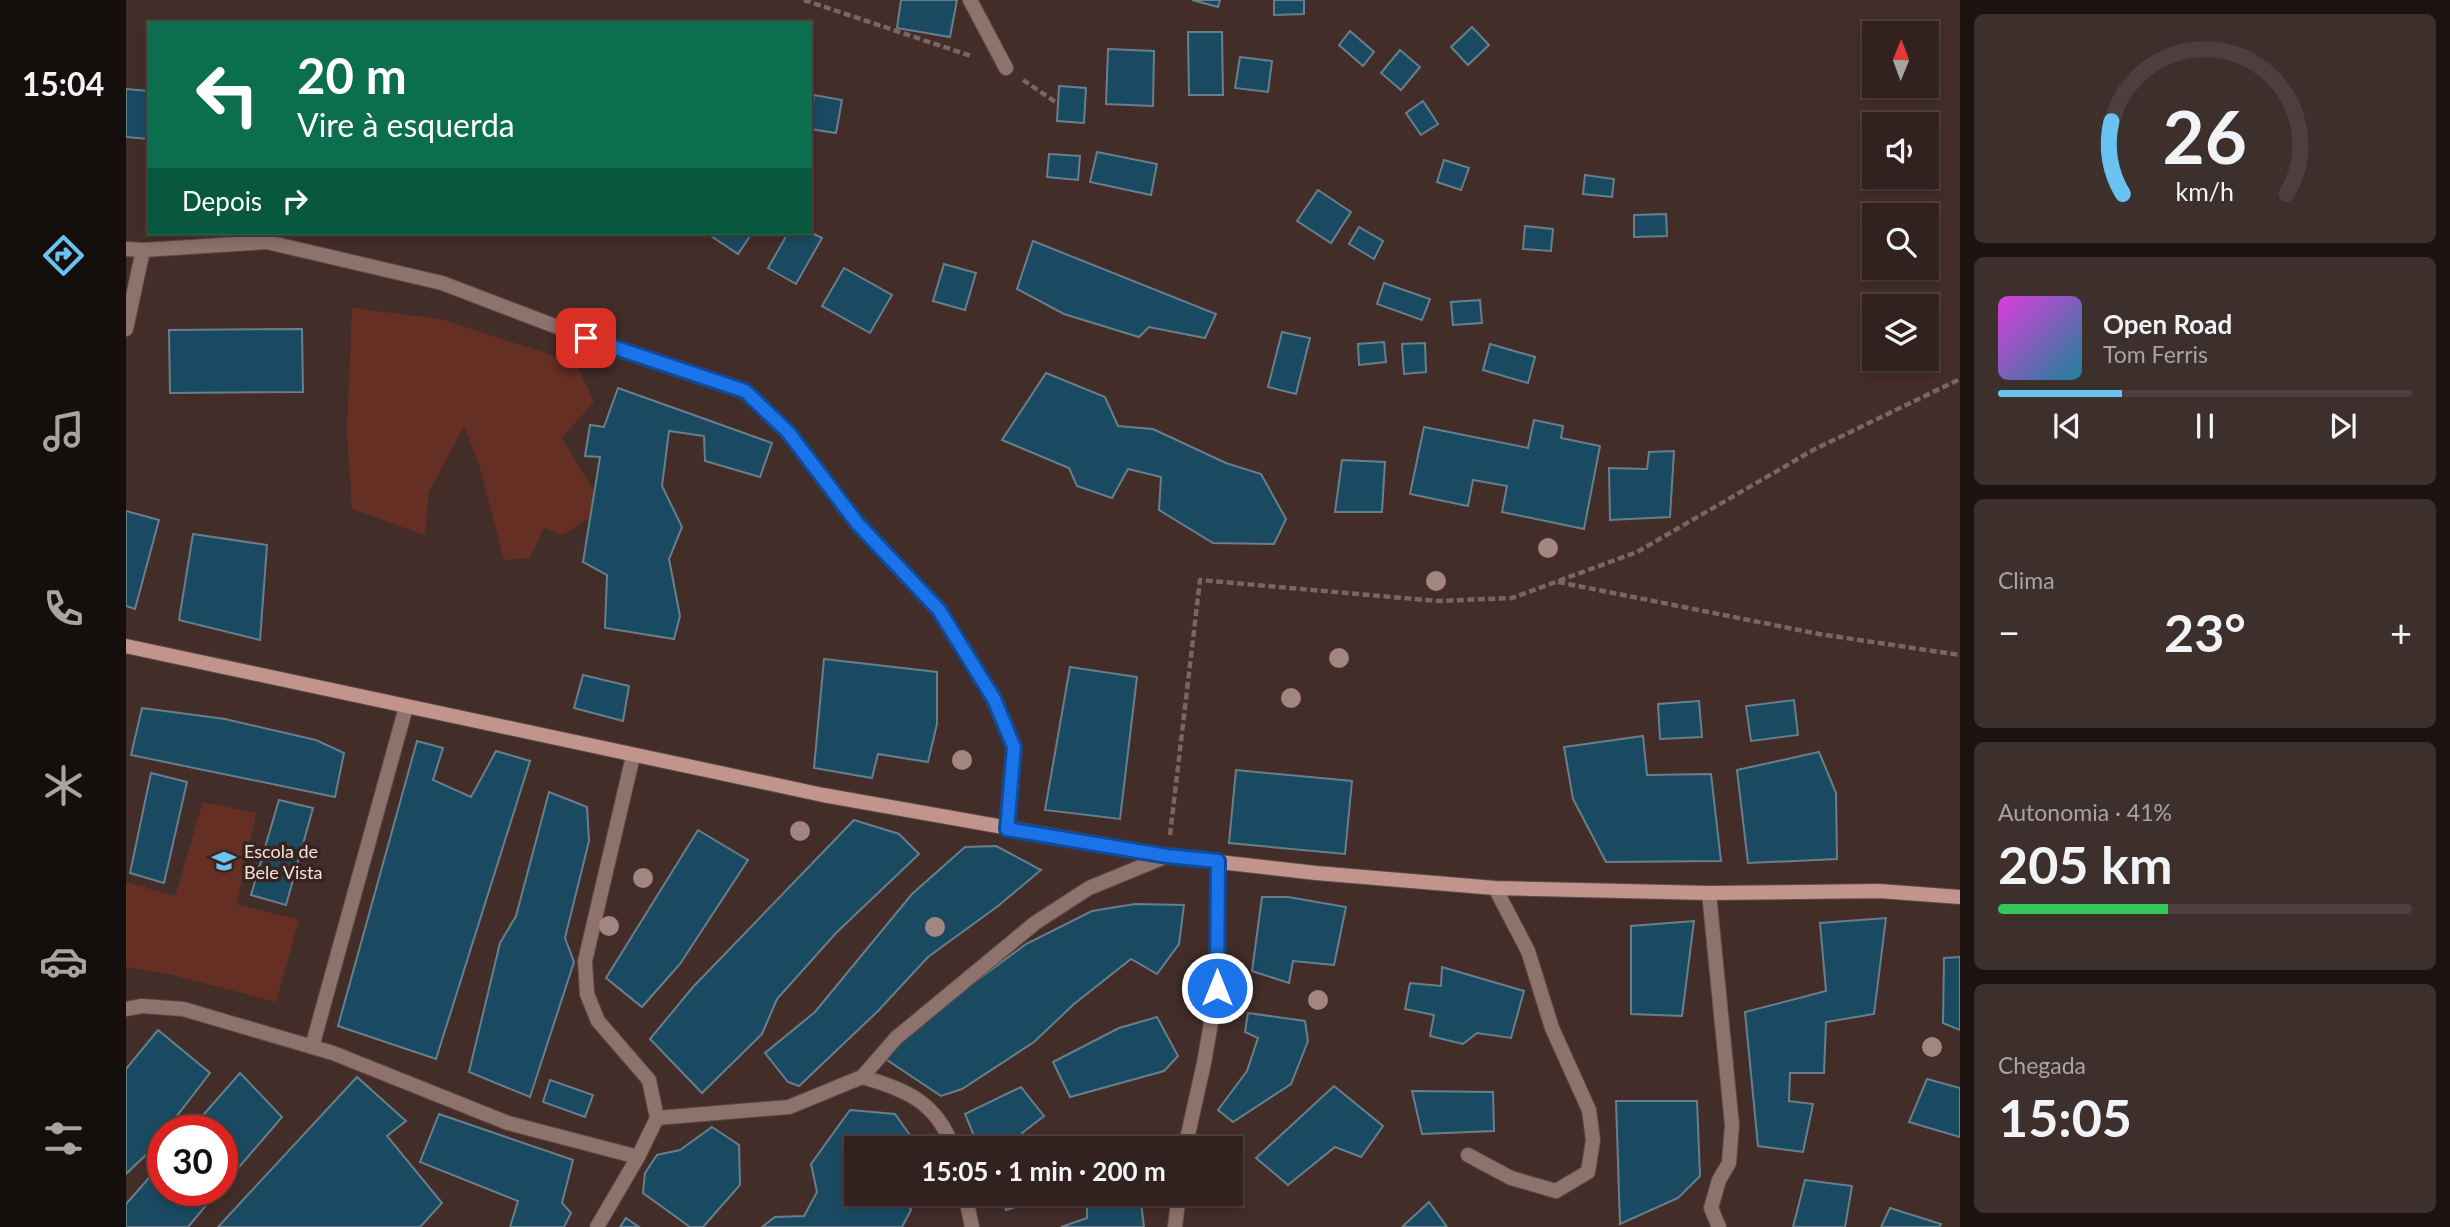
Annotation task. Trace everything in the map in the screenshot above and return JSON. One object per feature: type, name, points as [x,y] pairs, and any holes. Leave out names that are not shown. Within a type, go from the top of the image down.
[{"type":"main road","points":[[126,646],[633,756],[1007,829],[1167,856],[1316,873],[1495,888],[1709,893],[1879,891],[1960,897]]},
{"type":"street","points":[[970,0],[1006,68]]},
{"type":"street","points":[[126,249],[267,242],[429,280],[610,347],[745,391],[788,432],[858,524],[939,610],[994,699],[1014,747],[1007,829]]},
{"type":"street","points":[[126,329],[144,250]]},
{"type":"street","points":[[312,1047],[406,706]]},
{"type":"street","points":[[597,1227],[638,1157],[657,1118],[649,1080],[598,1021],[587,994],[585,961],[633,756]]},
{"type":"street","points":[[657,1118],[789,1107],[862,1077],[896,1038],[1035,923],[1089,888],[1167,856]]},
{"type":"street","points":[[1188,1136],[1217,988],[1218,861]]},
{"type":"street","points":[[1468,1155],[1511,1178],[1556,1191],[1588,1172],[1592,1140],[1589,1110],[1552,1028],[1528,951],[1495,888]]},
{"type":"street","points":[[1709,893],[1732,1125],[1729,1163],[1718,1180],[1711,1208],[1719,1227]]},
{"type":"street","points":[[126,1009],[142,1006],[183,1009],[332,1053],[508,1123],[638,1157]]},
{"type":"street","points":[[862,1077],[893,1086],[924,1102],[948,1136]]},
{"type":"street","points":[[968,1206],[972,1227]]},
{"type":"street","points":[[1175,1227],[1178,1206]]},
{"type":"path","points":[[804,0],[1006,68],[1057,103]]},
{"type":"path","points":[[1167,856],[1200,580],[1437,601],[1512,598],[1637,552],[1815,449],[1960,379]]},
{"type":"path","points":[[1557,582],[1819,634],[1960,655]]},
{"type":"shaded area","points":[[352,308],[441,319],[576,363],[594,402],[562,438],[604,508],[563,535],[544,528],[530,558],[504,560],[478,461],[464,426],[429,492],[425,535],[352,509],[347,432]]},
{"type":"shaded area","points":[[203,802],[256,813],[237,904],[299,920],[276,1002],[165,973],[126,967],[126,882],[175,896]]},
{"type":"building","points":[[901,0],[957,0],[950,37],[897,28]]},
{"type":"building","points":[[1192,0],[1220,0],[1218,7]]},
{"type":"building","points":[[1274,0],[1304,0],[1304,14],[1274,15]]},
{"type":"building","points":[[1472,27],[1489,45],[1468,65],[1451,47]]},
{"type":"building","points":[[1350,31],[1374,52],[1363,66],[1339,45]]},
{"type":"building","points":[[1188,32],[1222,32],[1223,95],[1189,95]]},
{"type":"building","points":[[1108,49],[1154,51],[1153,106],[1106,104]]},
{"type":"building","points":[[1400,50],[1420,67],[1401,90],[1381,73]]},
{"type":"building","points":[[1240,57],[1272,61],[1268,92],[1235,88]]},
{"type":"building","points":[[1059,86],[1086,88],[1084,123],[1057,121]]},
{"type":"building","points":[[126,89],[147,91],[147,139],[126,137]]},
{"type":"building","points":[[814,95],[842,100],[836,133],[812,129]]},
{"type":"building","points":[[1423,101],[1438,124],[1421,135],[1406,113]]},
{"type":"building","points":[[1097,152],[1157,164],[1151,195],[1090,182]]},
{"type":"building","points":[[1049,154],[1080,156],[1078,180],[1047,177]]},
{"type":"building","points":[[1444,160],[1469,168],[1461,190],[1437,182]]},
{"type":"building","points":[[1585,175],[1614,179],[1612,197],[1583,194]]},
{"type":"building","points":[[1318,190],[1351,212],[1331,243],[1297,221]]},
{"type":"building","points":[[1666,214],[1667,236],[1634,237],[1634,215]]},
{"type":"building","points":[[1525,226],[1553,229],[1551,251],[1523,249]]},
{"type":"building","points":[[1359,227],[1383,241],[1374,259],[1349,244]]},
{"type":"building","points":[[812,233],[822,238],[796,284],[768,268],[787,235]]},
{"type":"building","points":[[710,235],[751,235],[738,254]]},
{"type":"building","points":[[1033,241],[1216,314],[1205,338],[1149,327],[1139,337],[1064,314],[1017,289]]},
{"type":"building","points":[[944,264],[976,273],[965,310],[933,301]]},
{"type":"building","points":[[844,268],[892,295],[870,333],[822,306]]},
{"type":"building","points":[[1384,283],[1430,299],[1422,320],[1377,304]]},
{"type":"building","points":[[1480,300],[1482,323],[1453,325],[1451,302]]},
{"type":"building","points":[[302,329],[303,392],[170,393],[169,330]]},
{"type":"building","points":[[1282,332],[1310,338],[1296,394],[1268,387]]},
{"type":"building","points":[[1384,342],[1386,362],[1359,365],[1358,344]]},
{"type":"building","points":[[1425,343],[1426,372],[1404,374],[1402,344]]},
{"type":"building","points":[[1490,344],[1535,357],[1528,383],[1483,370]]},
{"type":"building","points":[[1046,373],[1105,397],[1118,426],[1153,429],[1226,463],[1261,474],[1286,519],[1274,544],[1213,543],[1159,510],[1161,477],[1128,469],[1112,498],[1077,486],[1069,468],[1002,440]]},
{"type":"building","points":[[618,388],[772,443],[760,477],[705,461],[704,436],[669,431],[662,486],[682,527],[669,559],[680,616],[674,639],[605,628],[607,575],[583,562],[600,457],[585,456],[590,425],[604,427]]},
{"type":"building","points":[[1534,420],[1563,426],[1561,438],[1600,446],[1584,529],[1502,512],[1507,486],[1473,480],[1468,506],[1410,494],[1424,427],[1528,448]]},
{"type":"building","points":[[1674,451],[1670,517],[1610,520],[1609,468],[1647,469],[1649,452]]},
{"type":"building","points":[[1342,460],[1385,462],[1382,512],[1335,512]]},
{"type":"building","points":[[126,511],[159,520],[135,609],[126,606]]},
{"type":"building","points":[[193,534],[267,545],[260,640],[179,620]]},
{"type":"building","points":[[824,659],[937,672],[937,724],[928,762],[878,754],[872,778],[814,768]]},
{"type":"building","points":[[1070,667],[1137,677],[1120,819],[1045,810]]},
{"type":"building","points":[[583,675],[629,686],[623,721],[574,708]]},
{"type":"building","points":[[1794,700],[1798,735],[1751,741],[1746,706]]},
{"type":"building","points":[[1699,701],[1702,737],[1660,739],[1658,704]]},
{"type":"building","points":[[142,708],[225,719],[316,740],[344,753],[335,797],[131,755]]},
{"type":"building","points":[[1643,736],[1647,775],[1711,774],[1721,861],[1606,862],[1573,799],[1564,747]]},
{"type":"building","points":[[417,741],[443,748],[433,780],[471,797],[496,751],[530,761],[436,1059],[338,1026]]},
{"type":"building","points":[[1819,752],[1836,793],[1837,859],[1748,863],[1737,770]]},
{"type":"building","points":[[1236,770],[1352,781],[1345,854],[1229,843]]},
{"type":"building","points":[[151,773],[187,782],[164,883],[130,873]]},
{"type":"building","points":[[549,792],[587,807],[589,841],[565,938],[574,962],[530,1097],[469,1072],[500,943],[516,916]]},
{"type":"building","points":[[279,800],[313,808],[286,905],[251,895]]},
{"type":"building","points":[[854,820],[899,834],[919,854],[836,933],[777,999],[762,1034],[702,1093],[650,1039],[693,987]]},
{"type":"building","points":[[698,830],[748,860],[680,964],[642,1007],[606,978]]},
{"type":"building","points":[[996,846],[1041,870],[998,906],[928,957],[878,1011],[799,1086],[788,1082],[765,1053],[815,1012],[912,894],[965,847]]},
{"type":"building","points":[[1262,897],[1288,897],[1346,907],[1334,965],[1293,961],[1289,983],[1252,971]]},
{"type":"building","points":[[1135,904],[1184,905],[1179,944],[1157,974],[1131,959],[1074,1004],[1034,1042],[962,1089],[941,1096],[881,1056],[1026,944],[1092,911]]},
{"type":"building","points":[[1886,918],[1874,1014],[1826,1022],[1824,1073],[1790,1073],[1789,1101],[1813,1104],[1803,1152],[1758,1146],[1745,1012],[1826,991],[1820,923]]},
{"type":"building","points":[[1694,921],[1682,1016],[1631,1014],[1631,926]]},
{"type":"building","points":[[1960,957],[1960,1030],[1943,1023],[1944,958]]},
{"type":"building","points":[[1442,967],[1524,991],[1511,1038],[1477,1033],[1463,1044],[1430,1036],[1434,1015],[1405,1009],[1410,983],[1441,986]]},
{"type":"building","points":[[1248,1013],[1305,1021],[1308,1041],[1291,1084],[1233,1122],[1218,1110],[1247,1071],[1258,1038],[1245,1032]]},
{"type":"building","points":[[1157,1017],[1178,1056],[1164,1071],[1070,1097],[1053,1062],[1119,1028]]},
{"type":"building","points":[[158,1030],[210,1073],[178,1115],[147,1115],[147,1154],[126,1174],[126,1069]]},
{"type":"building","points":[[240,1073],[282,1117],[238,1168],[238,1115],[203,1115]]},
{"type":"building","points":[[357,1077],[406,1121],[387,1136],[442,1203],[420,1227],[218,1227]]},
{"type":"building","points":[[1927,1079],[1960,1088],[1960,1137],[1909,1122]]},
{"type":"building","points":[[550,1080],[593,1095],[585,1117],[543,1102]]},
{"type":"building","points":[[1334,1086],[1383,1126],[1361,1157],[1335,1147],[1288,1185],[1256,1158]]},
{"type":"building","points":[[1021,1087],[1044,1116],[1022,1133],[1023,1136],[974,1136],[965,1114]]},
{"type":"building","points":[[1412,1091],[1493,1092],[1494,1131],[1422,1134]]},
{"type":"building","points":[[1616,1101],[1697,1101],[1700,1176],[1678,1198],[1620,1224]]},
{"type":"building","points":[[850,1110],[895,1114],[911,1136],[844,1136],[844,1206],[909,1206],[911,1210],[902,1227],[762,1227],[775,1217],[804,1216],[817,1192],[811,1164]]},
{"type":"building","points":[[439,1114],[573,1160],[562,1203],[571,1213],[564,1227],[510,1227],[518,1201],[420,1162]]},
{"type":"building","points":[[712,1127],[739,1145],[740,1185],[703,1227],[690,1227],[643,1193],[645,1173],[657,1155],[680,1150]]},
{"type":"building","points":[[147,1180],[147,1206],[206,1206],[188,1227],[126,1227],[126,1204]]},
{"type":"building","points":[[1805,1180],[1852,1186],[1845,1227],[1793,1227]]},
{"type":"building","points":[[1429,1202],[1447,1227],[1402,1227]]},
{"type":"building","points":[[1087,1206],[1141,1206],[1144,1227],[1061,1227],[1087,1218]]},
{"type":"building","points":[[1890,1208],[1941,1224],[1939,1227],[1881,1227]]},
{"type":"building","points":[[626,1218],[639,1227],[620,1227]]},
{"type":"place","name":"Escola de Bele Vista","points":[[224,861]]},
{"type":"route","points":[[586,338],[745,391],[788,432],[858,524],[939,610],[994,699],[1014,747],[1007,829],[1167,856],[1218,861],[1217,988]]}]
